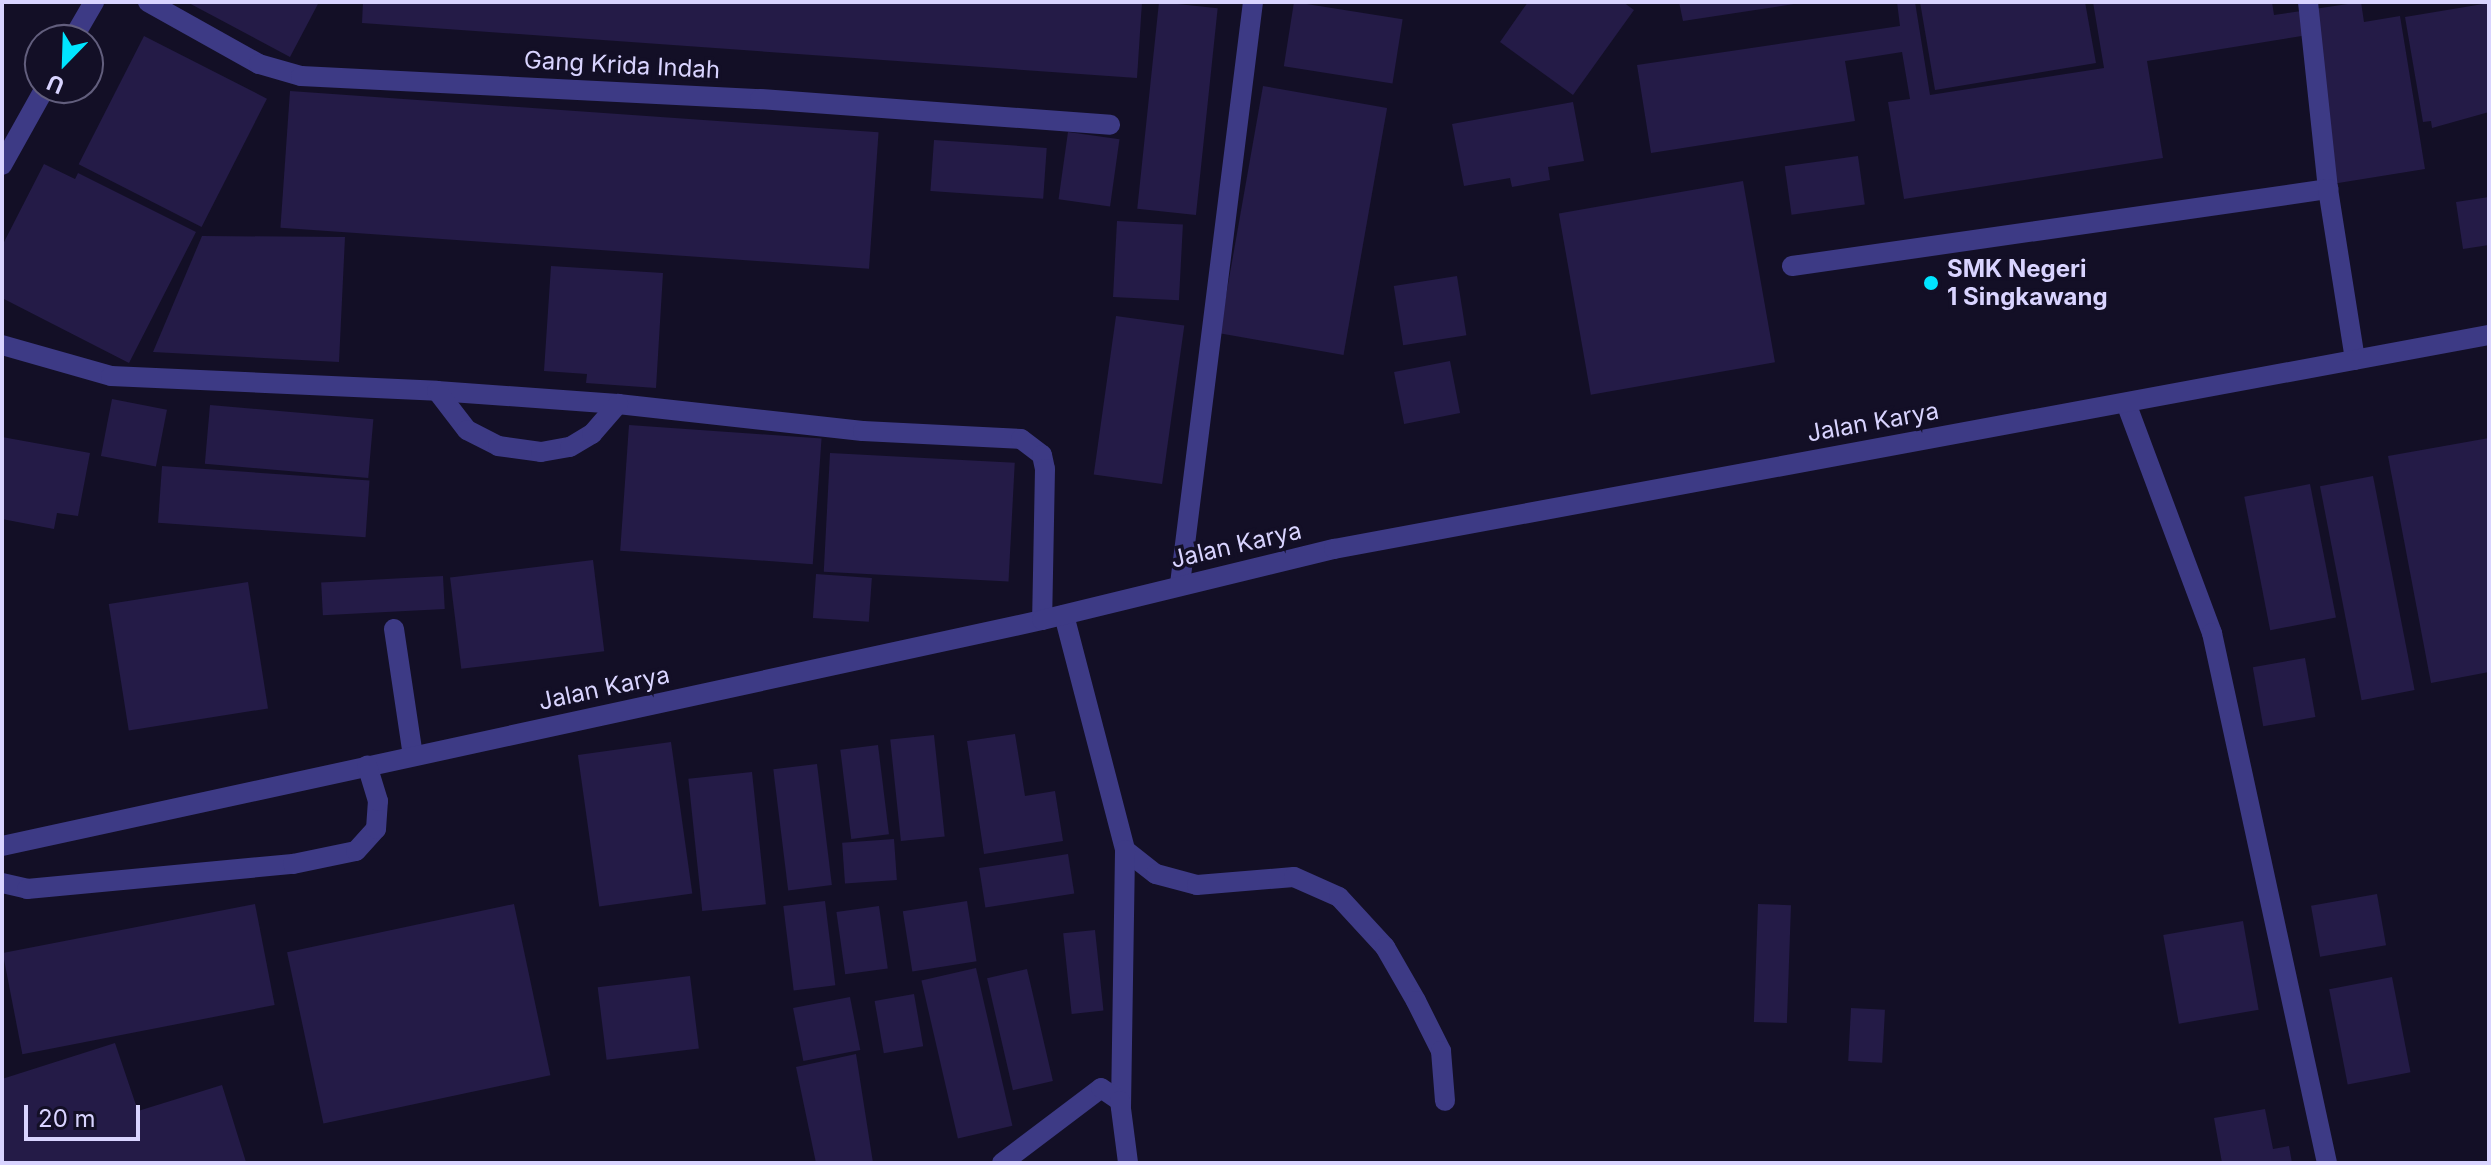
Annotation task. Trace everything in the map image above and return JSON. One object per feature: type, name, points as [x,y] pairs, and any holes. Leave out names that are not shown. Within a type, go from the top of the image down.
[{"type":"street","points":[[81,24],[94,2]]},
{"type":"street","name":"Gang Krida Indah","points":[[148,2],[259,64],[331,80],[564,87],[1110,125]]},
{"type":"street","points":[[1180,584],[1253,2]]},
{"type":"street","points":[[2308,2],[2328,189],[2355,360]]},
{"type":"street","points":[[2,165],[36,104]]},
{"type":"street","points":[[1792,266],[2328,189]]},
{"type":"street","name":"Jalan Karya","points":[[2,846],[1042,620],[1180,584],[1622,494],[2489,335]]},
{"type":"street","points":[[2,345],[111,376],[437,391],[618,404],[755,422],[984,433],[1032,443],[1045,469],[1042,620]]},
{"type":"street","points":[[437,391],[467,430],[498,446],[541,452],[570,447],[592,434],[618,404]]},
{"type":"street","points":[[2126,403],[2212,633],[2327,1163]]},
{"type":"street","points":[[1064,615],[1125,850],[1121,1107],[1128,1163]]},
{"type":"street","points":[[394,629],[413,756]]},
{"type":"street","points":[[2,883],[27,889],[293,864],[356,851],[376,829],[378,801],[367,766]]},
{"type":"street","points":[[1125,850],[1156,874],[1197,885],[1294,877],[1339,897],[1385,947],[1416,1001],[1441,1051],[1445,1101]]},
{"type":"street","points":[[1002,1163],[1093,1092],[1111,1090],[1121,1107]]},
{"type":"building","points":[[187,2],[319,2],[290,57]]},
{"type":"building","points":[[363,2],[1142,2],[1137,78],[362,23]]},
{"type":"building","points":[[1159,2],[1218,8],[1196,215],[1137,209]]},
{"type":"building","points":[[1294,2],[1403,19],[1392,83],[1284,66]]},
{"type":"building","points":[[1528,2],[1623,2],[1634,10],[1573,95],[1500,42]]},
{"type":"building","points":[[1679,2],[1794,2],[1794,4],[1683,21]]},
{"type":"building","points":[[1897,2],[1915,2],[1930,95],[2104,68],[2093,2],[2272,2],[2274,15],[2361,2],[2364,22],[2400,16],[2425,169],[2332,184],[2308,35],[2147,61],[2163,158],[1904,199],[1888,102],[1910,99],[1902,52],[1845,61],[1855,121],[1651,153],[1637,65],[1900,26]]},
{"type":"building","points":[[1920,2],[2085,2],[2096,63],[1935,90]]},
{"type":"building","points":[[2489,3],[2489,112],[2432,128],[2431,121],[2423,122],[2405,17]]},
{"type":"building","points":[[144,36],[267,99],[202,227],[79,164]]},
{"type":"building","points":[[1263,86],[1387,108],[1344,355],[1219,333]]},
{"type":"building","points":[[290,91],[879,132],[869,269],[280,228]]},
{"type":"building","points":[[1573,102],[1584,161],[1548,167],[1550,180],[1512,187],[1510,178],[1464,186],[1452,124]]},
{"type":"building","points":[[1068,132],[1119,139],[1110,207],[1059,199]]},
{"type":"building","points":[[934,140],[1047,148],[1043,199],[930,191]]},
{"type":"building","points":[[1858,156],[1865,205],[1792,215],[1785,166]]},
{"type":"building","points":[[44,164],[75,179],[78,173],[196,232],[129,363],[2,298],[2,246]]},
{"type":"building","points":[[1743,181],[1775,362],[1591,395],[1559,213]]},
{"type":"building","points":[[2489,197],[2489,245],[2463,249],[2456,202]]},
{"type":"building","points":[[1117,221],[1183,224],[1179,300],[1113,297]]},
{"type":"building","points":[[202,236],[345,237],[339,362],[153,352]]},
{"type":"building","points":[[551,266],[663,273],[656,388],[586,383],[587,374],[544,371]]},
{"type":"building","points":[[1457,276],[1466,335],[1403,345],[1394,286]]},
{"type":"building","points":[[1116,316],[1184,326],[1162,484],[1094,474]]},
{"type":"building","points":[[1450,361],[1460,413],[1404,424],[1394,372]]},
{"type":"building","points":[[112,399],[167,410],[156,467],[101,456]]},
{"type":"building","points":[[210,405],[373,419],[368,478],[205,464]]},
{"type":"building","points":[[629,425],[822,438],[813,564],[620,551]]},
{"type":"building","points":[[2,437],[90,453],[78,516],[57,513],[54,529],[2,519]]},
{"type":"building","points":[[2489,438],[2489,672],[2431,683],[2388,456]]},
{"type":"building","points":[[830,453],[1015,463],[1009,582],[824,572]]},
{"type":"building","points":[[162,466],[369,481],[366,537],[158,523]]},
{"type":"building","points":[[2373,476],[2415,690],[2362,700],[2320,486]]},
{"type":"building","points":[[2310,484],[2336,618],[2270,630],[2244,497]]},
{"type":"building","points":[[593,560],[604,651],[461,669],[450,578]]},
{"type":"building","points":[[816,574],[872,578],[869,622],[813,618]]},
{"type":"building","points":[[443,576],[445,609],[323,615],[321,582]]},
{"type":"building","points":[[248,582],[268,708],[129,730],[109,604]]},
{"type":"building","points":[[2305,658],[2315,717],[2263,726],[2253,667]]},
{"type":"building","points":[[1015,734],[1025,796],[1055,791],[1063,841],[984,854],[967,741]]},
{"type":"building","points":[[934,735],[945,836],[901,841],[890,740]]},
{"type":"building","points":[[671,742],[692,894],[599,907],[578,755]]},
{"type":"building","points":[[878,745],[889,834],[851,839],[840,750]]},
{"type":"building","points":[[817,764],[832,885],[788,890],[773,769]]},
{"type":"building","points":[[752,772],[766,904],[702,911],[688,779]]},
{"type":"building","points":[[894,839],[897,880],[845,884],[842,843]]},
{"type":"building","points":[[1068,854],[1074,894],[985,908],[979,868]]},
{"type":"building","points":[[2377,894],[2386,945],[2320,957],[2311,906]]},
{"type":"building","points":[[825,901],[835,985],[794,990],[783,906]]},
{"type":"building","points":[[967,901],[977,961],[912,971],[903,911]]},
{"type":"building","points":[[255,904],[275,1005],[22,1054],[3,953]]},
{"type":"building","points":[[514,904],[550,1075],[323,1123],[287,952]]},
{"type":"building","points":[[1758,904],[1791,905],[1787,1023],[1754,1022]]},
{"type":"building","points":[[879,906],[888,968],[845,974],[836,912]]},
{"type":"building","points":[[2243,921],[2259,1010],[2179,1024],[2163,935]]},
{"type":"building","points":[[1095,930],[1103,1011],[1072,1014],[1063,933]]},
{"type":"building","points":[[976,968],[1012,1126],[958,1138],[921,981]]},
{"type":"building","points":[[1027,969],[1053,1081],[1013,1090],[987,978]]},
{"type":"building","points":[[690,976],[699,1048],[607,1060],[598,987]]},
{"type":"building","points":[[2392,977],[2411,1072],[2348,1084],[2329,989]]},
{"type":"building","points":[[914,994],[923,1046],[884,1053],[875,1001]]},
{"type":"building","points":[[850,997],[860,1050],[803,1061],[793,1008]]},
{"type":"building","points":[[1851,1008],[1885,1010],[1882,1063],[1848,1061]]},
{"type":"building","points":[[115,1043],[138,1111],[222,1085],[246,1162],[2,1163],[2,1079]]},
{"type":"building","points":[[856,1054],[873,1163],[816,1163],[796,1067]]},
{"type":"building","points":[[2265,1109],[2273,1149],[2289,1146],[2292,1163],[2222,1163],[2214,1118]]},
{"type":"place","name":"SMK Negeri 1 Singkawang","points":[[1931,283]]}]
